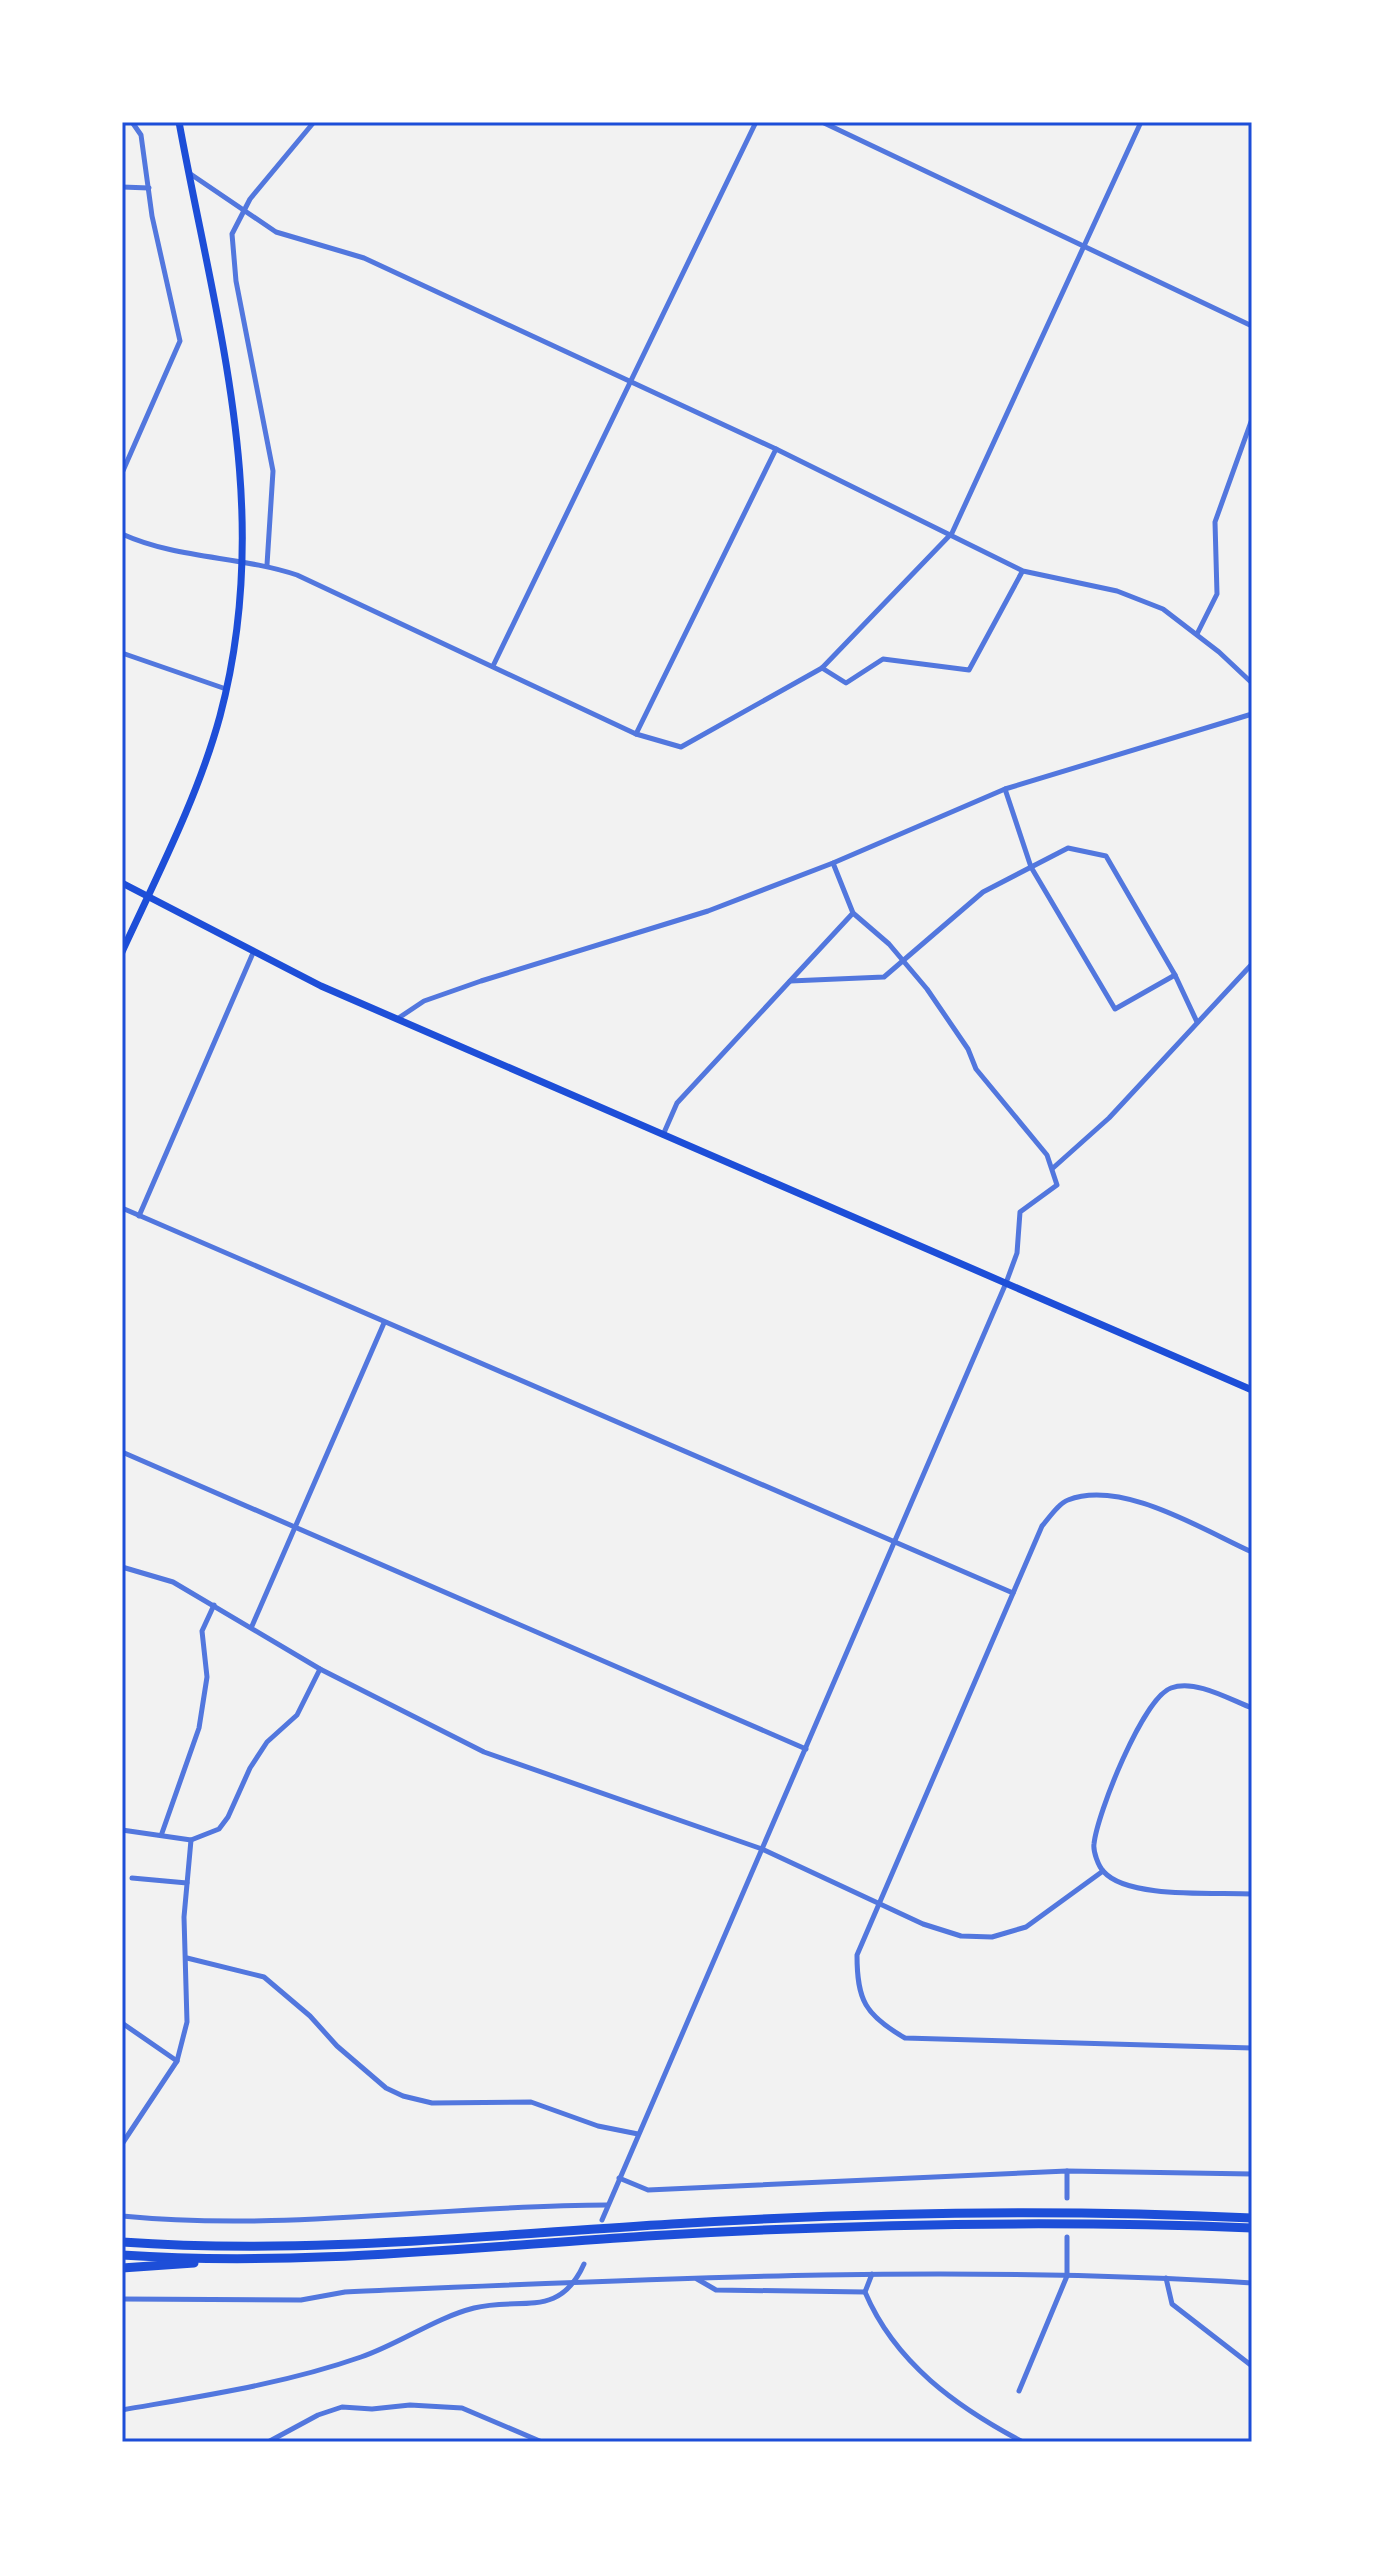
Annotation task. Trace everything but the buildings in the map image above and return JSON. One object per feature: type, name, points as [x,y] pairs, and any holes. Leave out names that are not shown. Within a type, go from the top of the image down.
[{"type":"highway","points":[[122,2242],[292,2246],[723,2221],[976,2212],[1252,2218]]},
{"type":"highway","points":[[122,2268],[855,2227],[1019,2223],[1252,2228]]},
{"type":"highway","points":[[122,2255],[245,2259]]},
{"type":"main road","points":[[122,952],[202,767],[226,689],[243,562],[244,507],[237,420],[179,122]]},
{"type":"main road","points":[[122,883],[253,953],[396,1019],[1252,1390]]},
{"type":"street","points":[[122,473],[180,341],[141,135],[132,122]]},
{"type":"street","points":[[267,565],[273,471],[232,254],[232,234],[250,199],[314,122]]},
{"type":"street","points":[[493,666],[756,122]]},
{"type":"street","points":[[822,122],[1252,326]]},
{"type":"street","points":[[122,534],[163,548],[267,565],[297,575],[636,734],[681,747],[822,668],[952,533],[1141,122]]},
{"type":"street","points":[[188,172],[276,232],[364,258],[776,449],[952,533],[1023,571],[1117,591],[1163,609],[1197,634],[1252,683]]},
{"type":"street","points":[[122,187],[149,188]]},
{"type":"street","points":[[1197,634],[1217,594],[1215,522],[1252,419]]},
{"type":"street","points":[[636,734],[776,449]]},
{"type":"street","points":[[822,668],[846,683],[883,659],[969,670],[1023,571]]},
{"type":"street","points":[[122,653],[226,689]]},
{"type":"street","points":[[396,1019],[438,996],[565,952],[708,911],[833,863],[1005,789],[1252,714]]},
{"type":"street","points":[[1005,789],[1031,867],[1115,1009],[1175,975]]},
{"type":"street","points":[[790,981],[884,977],[983,892],[1068,848],[1106,856],[1175,975],[1197,1022]]},
{"type":"street","points":[[602,2220],[1006,1283],[1017,1253],[1020,1212],[1057,1185],[1053,1168],[1029,1131],[976,1069],[968,1049],[902,959],[853,913],[833,863]]},
{"type":"street","points":[[663,1135],[677,1103],[853,913]]},
{"type":"street","points":[[139,1216],[253,953]]},
{"type":"street","points":[[1053,1168],[1109,1118],[1252,964]]},
{"type":"street","points":[[122,1208],[1013,1593]]},
{"type":"street","points":[[252,1626],[385,1322]]},
{"type":"street","points":[[122,1452],[806,1749]]},
{"type":"street","points":[[1252,1552],[1130,1498],[1096,1495],[1066,1500],[1042,1526],[857,1955],[857,1989],[879,2024],[905,2038],[1252,2048]]},
{"type":"street","points":[[122,1567],[173,1582],[320,1669],[484,1752],[762,1849],[876,1905],[961,1936],[992,1937],[1026,1927],[1103,1871]]},
{"type":"street","points":[[162,1833],[199,1728],[207,1677],[202,1631],[214,1605]]},
{"type":"street","points":[[122,1830],[162,1833],[191,1840],[219,1829],[228,1817],[250,1768],[267,1742],[297,1715],[320,1669]]},
{"type":"street","points":[[1252,1708],[1188,1685],[1169,1688],[1154,1701],[1123,1760],[1098,1823],[1093,1848],[1103,1871],[1134,1889],[1252,1894]]},
{"type":"street","points":[[122,2144],[177,2061],[187,2022],[184,1917],[191,1840]]},
{"type":"street","points":[[132,1878],[187,1883]]},
{"type":"street","points":[[187,1958],[264,1977],[386,2088],[403,2096],[446,2103],[531,2102],[598,2126],[638,2134]]},
{"type":"street","points":[[122,2023],[177,2061]]},
{"type":"street","points":[[619,2178],[648,2190],[1067,2171],[1252,2174]]},
{"type":"street","points":[[1067,2171],[1067,2198]]},
{"type":"street","points":[[122,2216],[176,2222],[268,2223],[607,2205]]},
{"type":"street","points":[[1019,2391],[1067,2276],[1067,2237]]},
{"type":"street","points":[[122,2410],[303,2376],[364,2356],[474,2307],[552,2300],[576,2282],[584,2264]]},
{"type":"street","points":[[872,2274],[865,2292],[894,2345],[962,2409],[1023,2442]]},
{"type":"street","points":[[122,2299],[301,2300],[345,2292],[872,2274],[1166,2278],[1252,2283]]},
{"type":"street","points":[[694,2278],[716,2290],[865,2292]]},
{"type":"street","points":[[1166,2278],[1172,2304],[1252,2366]]},
{"type":"street","points":[[268,2442],[318,2415],[342,2407],[372,2409],[410,2405],[462,2408],[542,2442]]}]
